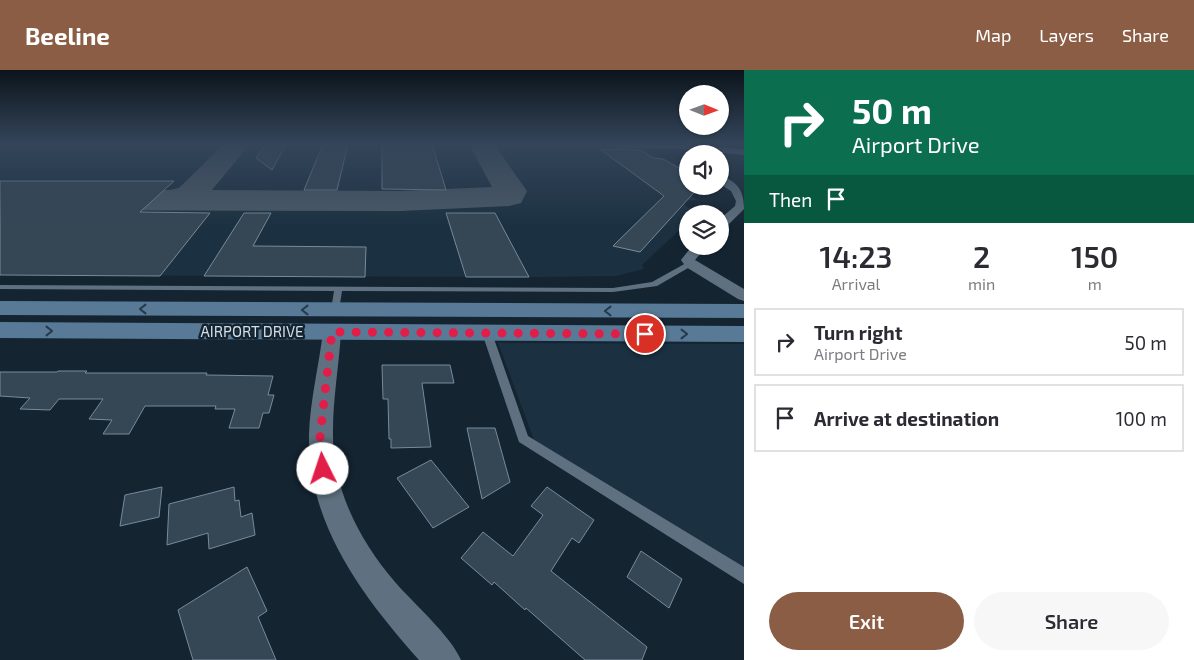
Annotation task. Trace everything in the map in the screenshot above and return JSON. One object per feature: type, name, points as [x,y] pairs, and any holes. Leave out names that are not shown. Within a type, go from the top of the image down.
[{"type":"main road","name":"AIRPORT DRIVE","points":[[0,308],[335,310],[487,333],[744,334]]},
{"type":"main road","name":"AIRPORT DRIVE","points":[[0,330],[335,310]]},
{"type":"main road","points":[[335,310],[341,324],[353,321],[470,321],[556,311],[744,311]]},
{"type":"street","points":[[729,185],[740,195],[742,201],[740,207],[729,217]]},
{"type":"street","points":[[692,255],[688,260],[691,264],[744,296]]},
{"type":"street","points":[[335,310],[320,436],[323,469],[330,502],[347,540],[374,583],[443,660]]},
{"type":"lane","points":[[0,287],[335,310],[613,290],[654,284],[691,264]]},
{"type":"lane","points":[[487,333],[523,439],[744,576]]},
{"type":"shaded area","points":[[0,172],[679,172],[679,195],[690,195],[697,200],[679,200],[685,205],[679,205],[679,230],[642,265],[644,269],[616,276],[0,275]]},
{"type":"shaded area","points":[[498,343],[744,344],[744,577],[534,440]]},
{"type":"building","points":[[312,172],[341,172],[337,190],[304,190]]},
{"type":"building","points":[[382,172],[440,172],[446,190],[382,189]]},
{"type":"building","points":[[631,172],[679,172],[679,195],[692,195],[683,205],[679,205],[679,209],[640,252],[613,246],[664,196]]},
{"type":"building","points":[[0,181],[174,181],[140,212],[210,213],[160,276],[0,275]]},
{"type":"building","points":[[244,213],[271,213],[253,246],[366,247],[365,277],[204,276]]},
{"type":"building","points":[[446,213],[495,213],[529,277],[466,277]]},
{"type":"building","points":[[382,365],[450,365],[454,383],[422,383],[431,447],[391,448],[388,399],[383,399]]},
{"type":"building","points":[[58,371],[273,376],[268,395],[274,395],[269,413],[263,413],[259,428],[229,428],[235,409],[215,409],[216,406],[145,406],[129,434],[103,434],[112,420],[89,419],[103,399],[59,399],[50,410],[20,409],[30,398],[0,396],[0,372]]},
{"type":"building","points":[[467,428],[495,428],[510,482],[482,499]]},
{"type":"building","points":[[431,460],[469,507],[433,528],[397,478]]},
{"type":"building","points":[[162,487],[159,517],[120,526],[125,495]]},
{"type":"building","points":[[234,487],[235,501],[239,500],[241,517],[252,513],[255,535],[209,549],[208,533],[167,545],[169,504]]},
{"type":"building","points":[[547,487],[594,520],[579,543],[572,538],[551,571],[647,647],[642,660],[585,660],[526,608],[525,610],[494,582],[492,585],[461,558],[483,532],[513,556],[543,515],[531,506]]},
{"type":"building","points":[[641,551],[682,579],[669,608],[627,577]]},
{"type":"building","points":[[247,567],[267,611],[258,617],[276,660],[193,660],[178,610]]},
{"type":"taxiway","points":[[172,200],[191,195],[213,172]]},
{"type":"taxiway","points":[[0,200],[400,201],[509,196],[511,191],[499,172]]},
{"type":"route","points":[[323,469],[320,436],[332,332],[645,334]]}]
